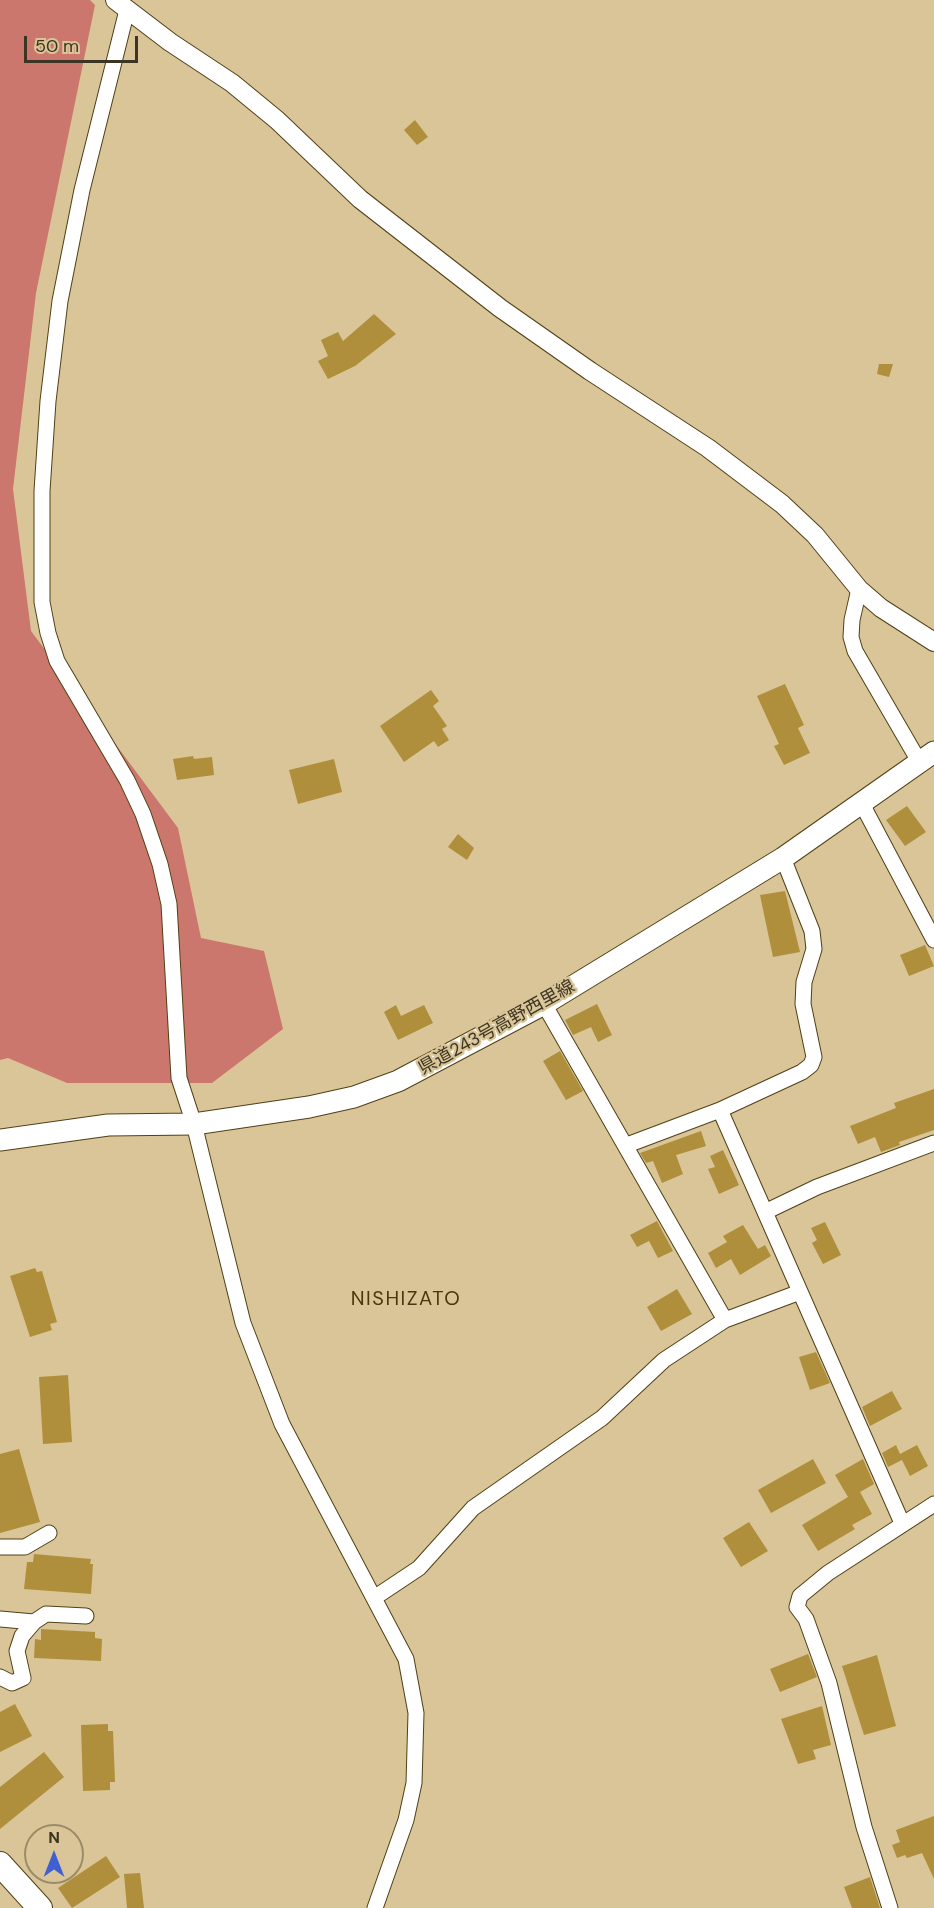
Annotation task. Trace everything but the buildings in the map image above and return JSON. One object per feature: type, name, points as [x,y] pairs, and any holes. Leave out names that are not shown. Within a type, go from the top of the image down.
[{"type":"main road","name":"県道243号高野西里線","points":[[0,1140],[108,1125],[194,1124],[309,1107],[354,1097],[398,1081],[544,1004],[783,858],[927,758]]},
{"type":"main road","points":[[0,1864],[40,1908]]},
{"type":"street","points":[[375,1908],[406,1820],[414,1783],[416,1713],[406,1659],[282,1424],[243,1323],[194,1124],[179,1078],[169,904],[160,864],[144,814],[127,780],[57,661],[42,602],[42,491],[48,401],[60,301],[121,5],[232,83],[278,120],[360,199],[500,309],[590,372],[708,448],[782,504],[815,535],[860,589],[881,608],[934,642]]},
{"type":"street","points":[[860,589],[851,637],[855,651],[927,758]]},
{"type":"street","points":[[862,804],[934,940]]},
{"type":"street","points":[[627,1145],[720,1110],[802,1072],[811,1065],[814,1057],[803,1004],[804,982],[814,949],[812,931],[783,858]]},
{"type":"street","points":[[544,1004],[627,1145],[725,1320]]},
{"type":"street","points":[[720,1110],[902,1523]]},
{"type":"street","points":[[765,1212],[817,1187],[934,1143]]},
{"type":"street","points":[[374,1598],[419,1568],[473,1508],[602,1418],[664,1360],[725,1320],[800,1292]]},
{"type":"street","points":[[890,1908],[864,1827],[829,1683],[806,1618],[797,1607],[800,1596],[828,1573],[934,1504]]},
{"type":"street","points":[[0,1547],[25,1547],[49,1533]]},
{"type":"street","points":[[0,1677],[12,1683],[23,1678],[17,1651],[22,1636],[34,1622],[46,1614],[86,1616]]},
{"type":"street","points":[[0,1619],[34,1622]]},
{"type":"shaded area","points":[[0,0],[90,0],[95,5],[36,293],[13,489],[31,631],[178,828],[201,938],[264,951],[283,1029],[212,1083],[67,1083],[8,1058],[0,1060]]},
{"type":"district","name":"NISHIZATO","points":[[406,1300]]}]
